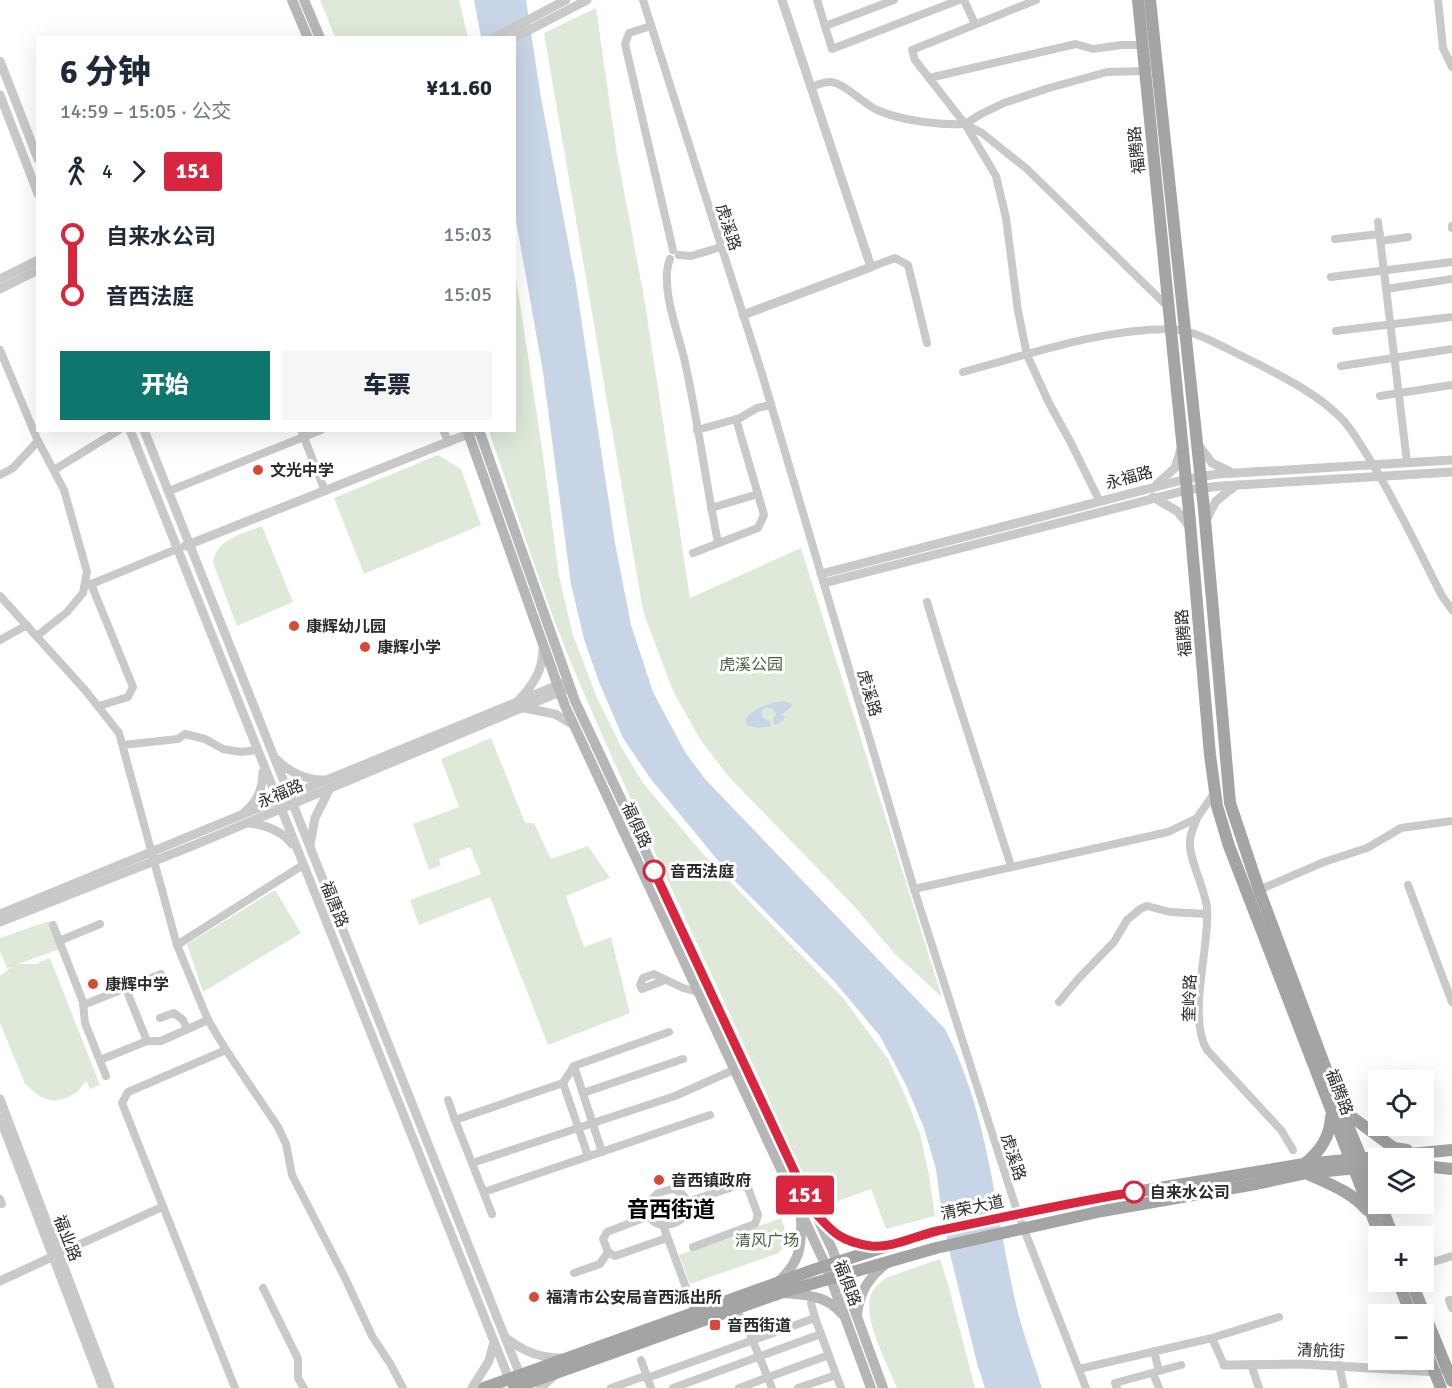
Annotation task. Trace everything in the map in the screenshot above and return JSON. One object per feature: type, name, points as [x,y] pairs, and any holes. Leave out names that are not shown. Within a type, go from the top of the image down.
[{"type":"main road","points":[[292,0],[307,36]]},
{"type":"main road","points":[[304,0],[319,36]]},
{"type":"main road","name":"福腾路","points":[[1138,0],[1217,806],[1229,846],[1336,1111],[1368,1179]]},
{"type":"main road","name":"福腾路","points":[[1150,0],[1201,482],[1228,790],[1236,824],[1336,1111]]},
{"type":"main road","name":"福俱路","points":[[473,432],[543,644],[831,1264],[852,1319],[872,1388]]},
{"type":"main road","name":"福俱路","points":[[473,432],[564,687],[574,725],[698,992],[739,1067]]},
{"type":"main road","points":[[1368,1204],[1352,1197],[1306,1168],[1323,1144],[1336,1111],[1394,1148]]},
{"type":"main road","points":[[1434,1153],[1452,1143]]},
{"type":"main road","name":"清荣大道","points":[[1434,1156],[1452,1150]]},
{"type":"main road","name":"清荣大道","points":[[1434,1160],[1452,1160]]},
{"type":"main road","name":"清荣大道","points":[[565,1363],[735,1309],[831,1264],[931,1232],[1099,1198],[1306,1168],[1362,1164]]},
{"type":"main road","points":[[1434,1164],[1452,1169]]},
{"type":"main road","name":"清荣大道","points":[[484,1388],[517,1383],[694,1312],[778,1288],[837,1278],[936,1248],[1023,1228],[1102,1211],[1256,1184],[1306,1168]]},
{"type":"main road","points":[[806,1210],[841,1239],[856,1244],[886,1246]]},
{"type":"main road","points":[[806,1210],[797,1261],[778,1288],[829,1301],[852,1319],[862,1290],[877,1271],[890,1261]]},
{"type":"main road","points":[[1416,1292],[1450,1374]]},
{"type":"main road","name":"福俱路","points":[[852,1319],[883,1388]]},
{"type":"main road","points":[[1434,1372],[1441,1388]]},
{"type":"street","points":[[516,37],[566,0]]},
{"type":"street","points":[[499,36],[587,0]]},
{"type":"street","name":"虎溪路","points":[[642,0],[771,405],[1012,1215],[1023,1228],[1086,1388]]},
{"type":"street","points":[[782,0],[871,267]]},
{"type":"street","points":[[818,0],[832,49],[959,0]]},
{"type":"street","points":[[825,26],[894,0]]},
{"type":"street","points":[[964,0],[975,24]]},
{"type":"street","points":[[1036,0],[912,50],[915,60],[965,124],[996,176],[1006,218],[1017,311],[1027,355],[1099,500]]},
{"type":"street","points":[[1438,0],[1443,48],[1452,67]]},
{"type":"street","points":[[651,26],[629,33],[625,44],[676,252]]},
{"type":"street","points":[[929,78],[1076,44],[1093,49],[1142,45]]},
{"type":"street","points":[[0,61],[36,154]]},
{"type":"street","points":[[811,87],[831,81],[878,110],[944,125],[965,124],[1004,103],[1049,88],[1107,72],[1145,71]]},
{"type":"street","points":[[0,95],[36,189]]},
{"type":"street","points":[[965,124],[982,133],[1027,169],[1169,308]]},
{"type":"street","points":[[1378,222],[1407,462]]},
{"type":"street","points":[[1335,239],[1408,237]]},
{"type":"street","points":[[718,543],[685,362],[669,289],[667,266],[670,259],[668,254],[676,252],[691,256],[721,247]]},
{"type":"street","points":[[743,315],[895,258],[908,265],[927,343]]},
{"type":"street","points":[[0,279],[36,261]]},
{"type":"street","points":[[1331,277],[1452,262]]},
{"type":"street","points":[[0,289],[36,271]]},
{"type":"street","points":[[25,276],[36,275]]},
{"type":"street","points":[[1386,289],[1452,279]]},
{"type":"street","points":[[1336,331],[1452,317]]},
{"type":"street","points":[[963,372],[1079,340],[1171,328],[1214,342],[1245,357],[1324,404],[1343,420],[1380,476],[1442,596],[1452,610]]},
{"type":"street","points":[[1341,366],[1452,349]]},
{"type":"street","points":[[0,350],[72,514],[87,572],[88,585],[132,687],[128,697],[99,706]]},
{"type":"street","points":[[1380,396],[1452,385]]},
{"type":"street","points":[[697,430],[736,419],[757,408],[771,405]]},
{"type":"street","points":[[693,553],[758,528],[764,515],[736,419]]},
{"type":"street","points":[[54,470],[116,432]]},
{"type":"street","name":"福唐路","points":[[131,432],[494,1342],[517,1383]]},
{"type":"street","name":"福唐路","points":[[145,432],[505,1338],[517,1383]]},
{"type":"street","points":[[444,432],[448,442]]},
{"type":"street","points":[[37,636],[67,612],[88,585],[471,432]]},
{"type":"street","points":[[168,491],[303,434],[325,491]]},
{"type":"street","points":[[0,475],[13,468],[38,441]]},
{"type":"street","points":[[1197,442],[1212,463],[1234,473]]},
{"type":"street","points":[[1156,485],[1175,468],[1182,444]]},
{"type":"street","name":"永福路","points":[[822,578],[1156,485],[1201,482],[1234,473],[1452,460]]},
{"type":"street","name":"永福路","points":[[1201,482],[1237,485],[1452,472]]},
{"type":"street","name":"永福路","points":[[822,578],[1153,497],[1186,484]]},
{"type":"street","points":[[1205,525],[1208,514],[1216,501],[1237,485]]},
{"type":"street","points":[[711,508],[758,494]]},
{"type":"street","points":[[1153,497],[1166,503],[1190,527]]},
{"type":"street","points":[[0,596],[3,605],[27,625],[116,728],[123,745],[177,945],[208,1020],[278,1127],[286,1144],[292,1175],[372,1336],[391,1365],[402,1388]]},
{"type":"street","points":[[927,602],[1011,866]]},
{"type":"street","points":[[0,640],[27,625]]},
{"type":"street","points":[[543,644],[543,662],[520,705],[555,714],[574,725]]},
{"type":"street","name":"永福路","points":[[0,922],[153,856],[564,687]]},
{"type":"street","points":[[123,745],[178,738],[185,734],[205,739],[223,749],[242,752],[257,750]]},
{"type":"street","points":[[275,758],[292,772],[329,784],[315,818],[310,847]]},
{"type":"street","points":[[262,763],[264,774],[262,784],[245,818],[281,833],[298,852]]},
{"type":"street","points":[[914,889],[1168,832],[1197,818],[1215,792]]},
{"type":"street","name":"奎岭路","points":[[1197,818],[1190,841],[1191,852],[1207,906],[1208,934],[1199,1001],[1203,1044],[1281,1130],[1293,1150]]},
{"type":"street","points":[[1259,890],[1324,862],[1367,848],[1401,828],[1452,821]]},
{"type":"street","name":"永福路","points":[[0,914],[153,856]]},
{"type":"street","points":[[177,945],[303,864]]},
{"type":"street","points":[[1408,885],[1452,1002]]},
{"type":"street","points":[[1059,1002],[1078,978],[1114,942],[1127,920],[1140,909],[1147,906],[1170,912],[1207,914]]},
{"type":"street","points":[[59,941],[100,924]]},
{"type":"street","points":[[53,925],[83,1005],[85,1023],[106,1076]]},
{"type":"street","points":[[83,1005],[161,974]]},
{"type":"street","points":[[665,980],[698,992]]},
{"type":"street","points":[[126,988],[147,1041]]},
{"type":"street","points":[[160,1018],[174,1013],[183,1020],[187,1029]]},
{"type":"street","points":[[100,1060],[147,1041],[161,1041],[208,1020]]},
{"type":"street","points":[[455,1120],[564,1083],[574,1066],[669,1032]]},
{"type":"street","points":[[226,1050],[128,1092],[122,1103],[235,1388]]},
{"type":"street","points":[[583,1093],[683,1059]]},
{"type":"street","points":[[574,1066],[602,1152]]},
{"type":"street","points":[[472,1163],[675,1096],[739,1067]]},
{"type":"street","points":[[564,1083],[588,1156]]},
{"type":"street","name":"福业路","points":[[0,1099],[1,1113],[103,1388]]},
{"type":"street","points":[[448,1100],[492,1214]]},
{"type":"street","points":[[484,1192],[710,1115]]},
{"type":"street","points":[[687,1202],[739,1185],[748,1188],[758,1215],[755,1224],[693,1247]]},
{"type":"street","points":[[676,1190],[682,1193],[687,1202],[687,1210],[679,1222],[663,1225],[655,1222],[649,1216],[649,1202],[655,1195],[665,1191],[676,1190]]},
{"type":"street","points":[[0,1281],[162,1207]]},
{"type":"street","points":[[649,1216],[607,1232],[603,1239],[608,1252],[615,1256],[667,1238]]},
{"type":"street","points":[[663,1225],[694,1312]]},
{"type":"street","points":[[574,1273],[600,1263],[608,1252]]},
{"type":"street","name":"福业路","points":[[55,1255],[110,1388]]},
{"type":"street","points":[[1434,1262],[1452,1256]]},
{"type":"street","points":[[262,1288],[298,1359],[298,1378],[304,1388]]},
{"type":"street","points":[[814,1297],[811,1303],[815,1318],[841,1388]]},
{"type":"street","points":[[735,1309],[746,1324],[754,1341],[772,1388]]},
{"type":"street","points":[[1079,1369],[1212,1338],[1279,1317]]},
{"type":"street","points":[[611,1388],[642,1377],[647,1378],[815,1318]]},
{"type":"street","points":[[673,1388],[821,1334]]},
{"type":"street","points":[[505,1338],[532,1354],[565,1363]]},
{"type":"street","points":[[1212,1338],[1224,1365]]},
{"type":"street","points":[[472,1388],[489,1361],[494,1342]]},
{"type":"street","points":[[1154,1352],[1159,1388]]},
{"type":"street","points":[[739,1388],[829,1355]]},
{"type":"street","points":[[641,1360],[651,1388]]},
{"type":"street","points":[[540,1388],[565,1363]]},
{"type":"street","points":[[1251,1364],[1259,1388]]},
{"type":"street","points":[[1117,1388],[1115,1383],[1181,1365]]},
{"type":"street","name":"清航街","points":[[1224,1365],[1338,1365],[1450,1374]]},
{"type":"street","points":[[1338,1365],[1344,1388]]},
{"type":"street","points":[[798,1388],[836,1375]]},
{"type":"green space","points":[[320,0],[459,0],[468,36],[335,36]]},
{"type":"green space","name":"虎溪公园","points":[[596,8],[617,154],[644,297],[690,598],[801,548],[942,997],[895,954],[854,906],[728,776],[700,739],[673,691],[643,611],[544,33]]},
{"type":"green space","points":[[516,278],[559,576],[573,635],[597,698],[622,748],[643,783],[704,855],[843,998],[888,1059],[920,1134],[935,1216],[886,1229],[871,1189],[821,1207],[799,1166],[601,732],[574,670],[489,432],[516,432]]},
{"type":"green space","points":[[438,455],[461,469],[481,525],[364,574],[334,498]]},
{"type":"green space","points":[[262,526],[293,602],[237,626],[213,563],[215,555],[219,548],[232,538]]},
{"type":"green space","points":[[491,738],[525,823],[534,823],[551,859],[588,846],[610,878],[566,896],[584,947],[611,937],[630,1013],[548,1045],[490,897],[419,925],[410,900],[481,874],[470,847],[439,859],[441,865],[429,870],[413,824],[459,807],[441,759]]},
{"type":"green space","points":[[275,890],[301,933],[203,992],[187,944]]},
{"type":"green space","points":[[49,921],[60,949],[18,964],[39,964],[50,958],[100,1085],[90,1089],[86,1081],[76,1093],[53,1101],[41,1097],[25,1084],[0,1023],[0,976],[11,967],[7,968],[0,951],[0,938]]},
{"type":"green space","name":"清风广场","points":[[781,1218],[786,1236],[779,1253],[690,1284],[679,1255]]},
{"type":"green space","points":[[940,1259],[975,1388],[897,1388],[870,1319],[871,1295],[877,1286],[888,1277]]},
{"type":"water","points":[[474,0],[526,0],[541,98],[576,284],[615,543],[631,625],[653,692],[685,752],[705,779],[945,1029],[973,1098],[990,1169],[1018,1313],[1042,1388],[985,1388],[951,1258],[936,1169],[924,1128],[906,1085],[880,1036],[834,981],[734,880],[650,778],[623,738],[599,682],[584,639],[571,584],[543,372],[516,221],[516,36],[481,36]]},
{"type":"water","points":[[783,701],[792,704],[781,715],[785,716],[784,720],[775,725],[774,710],[767,707],[762,710],[761,714],[771,726],[758,728],[746,725],[746,719],[758,709]]},
{"type":"bus line","name":"151","points":[[654,871],[812,1209],[841,1239],[856,1244],[886,1246],[931,1232],[1134,1192]]},
{"type":"place","name":"文光中学","points":[[258,470]]},
{"type":"place","name":"康辉幼儿园","points":[[294,626]]},
{"type":"place","name":"康辉小学","points":[[365,647]]},
{"type":"place","name":"音西法庭","points":[[654,871]]},
{"type":"place","name":"康辉中学","points":[[93,984]]},
{"type":"place","name":"音西镇政府","points":[[659,1180]]},
{"type":"place","name":"自来水公司","points":[[1134,1192]]},
{"type":"place","name":"福清市公安局音西派出所","points":[[534,1297]]},
{"type":"place","name":"音西街道","points":[[715,1325]]},
{"type":"district","name":"音西街道","points":[[671,1209]]}]
